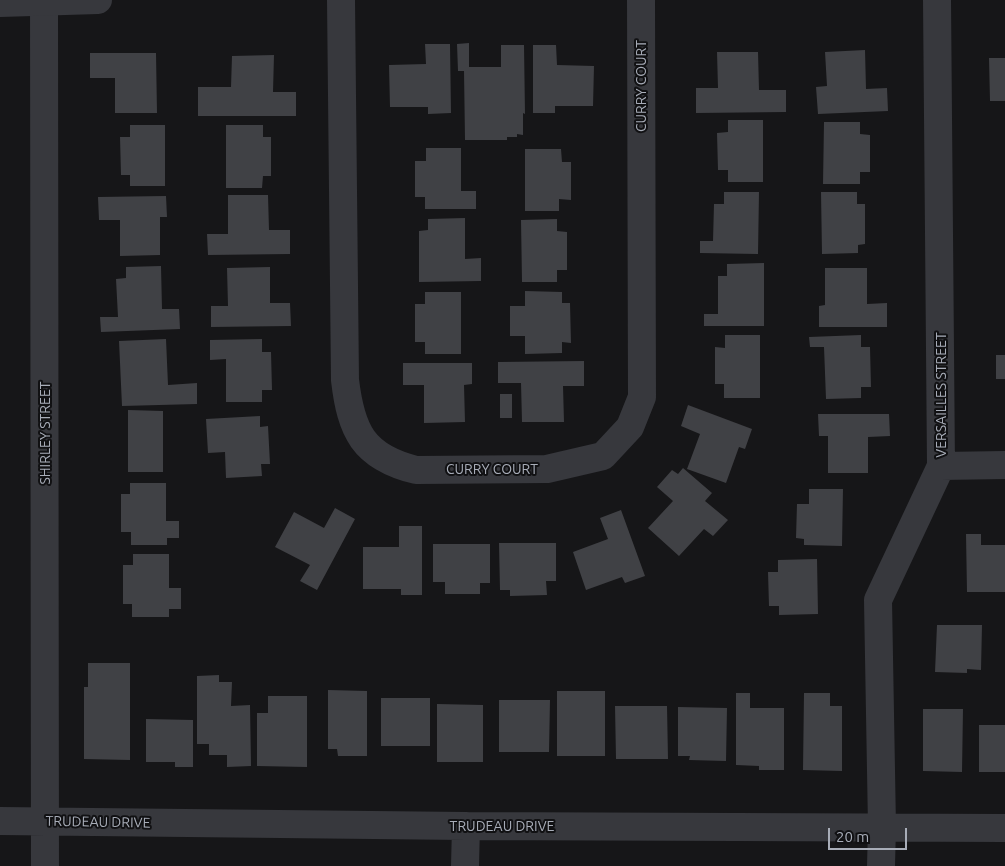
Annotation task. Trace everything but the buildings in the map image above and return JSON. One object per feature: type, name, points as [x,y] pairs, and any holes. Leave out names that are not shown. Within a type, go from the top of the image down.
[{"type":"street","points":[[0,3],[98,0]]},
{"type":"street","name":"CURRY COURT","points":[[341,0],[345,380],[348,403],[354,425],[364,442],[382,457],[399,466],[416,470],[547,469],[603,456],[630,427],[642,396],[641,0]]},
{"type":"street","name":"VERSAILLES STREET","points":[[881,866],[878,600],[942,466],[937,0]]},
{"type":"street","name":"SHIRLEY STREET","points":[[44,1],[45,866]]},
{"type":"street","points":[[942,466],[1005,466]]},
{"type":"street","name":"TRUDEAU DRIVE","points":[[0,821],[466,826],[1005,828]]},
{"type":"street","points":[[465,866],[466,826]]}]
